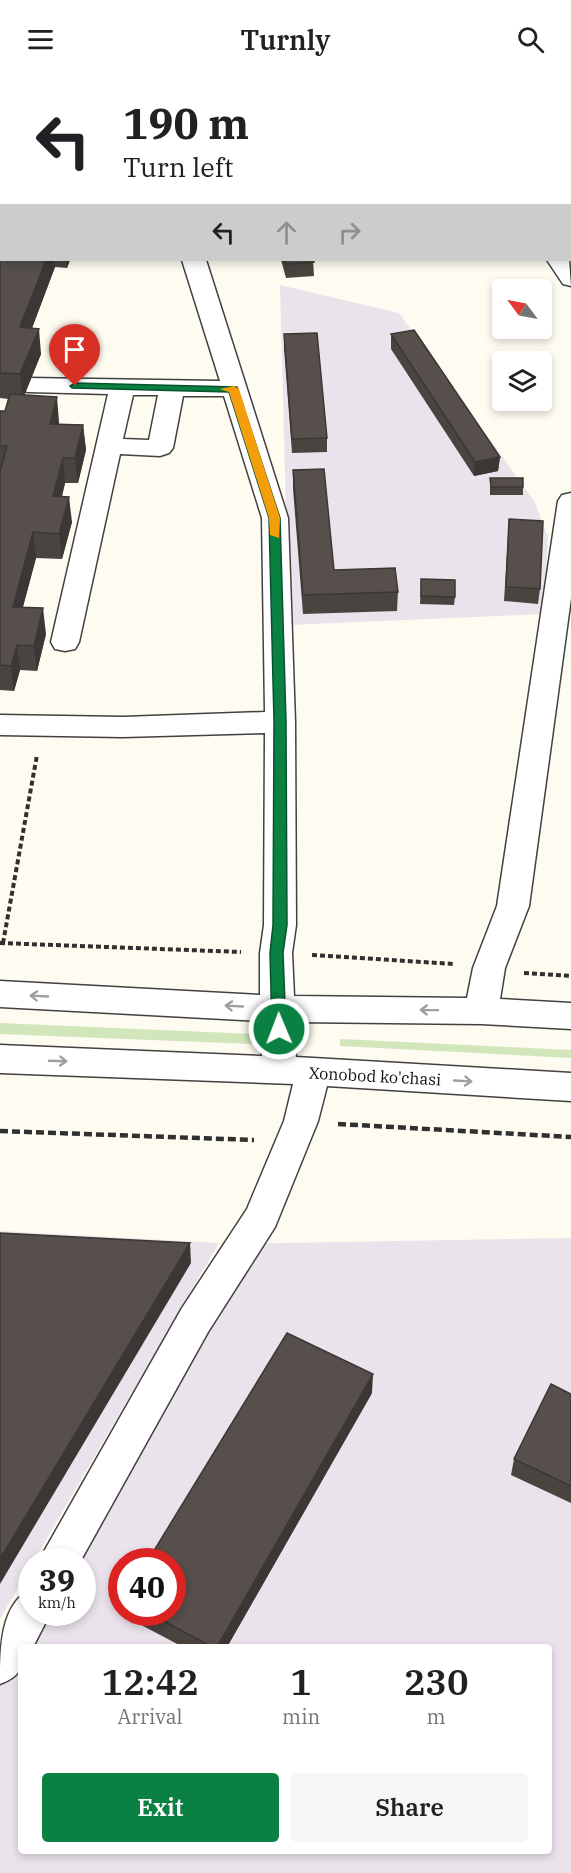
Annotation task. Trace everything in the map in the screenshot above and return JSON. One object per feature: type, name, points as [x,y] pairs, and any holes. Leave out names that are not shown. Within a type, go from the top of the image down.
[{"type":"street","points":[[66,1548],[195,1320],[262,1216],[301,1121],[297,1071],[279,1009],[276,953],[280,925],[280,722],[275,518],[194,261]]},
{"type":"street","points":[[559,261],[571,279]]},
{"type":"street","points":[[28,385],[234,389]]},
{"type":"street","points":[[66,642],[122,387]]},
{"type":"street","points":[[109,446],[160,448],[172,388]]},
{"type":"street","points":[[481,1011],[489,968],[513,906],[571,501]]},
{"type":"street","points":[[0,725],[123,727],[280,722]]},
{"type":"street","points":[[0,994],[279,1009],[481,1011],[571,1016]]},
{"type":"street","name":"Xonobod ko'chasi","points":[[0,1059],[297,1071],[571,1087]]},
{"type":"street","points":[[0,1663],[22,1626]]},
{"type":"path","points":[[3,943],[43,726]]},
{"type":"shaded area","points":[[280,285],[399,313],[534,501],[548,536],[545,614],[289,625]]},
{"type":"shaded area","points":[[0,1231],[219,1243],[41,1548],[18,1548],[18,1588],[0,1619]]},
{"type":"shaded area","points":[[571,1238],[571,1873],[0,1873],[0,1646],[18,1614],[18,1626],[96,1626],[96,1548],[55,1548],[230,1244]]},
{"type":"green space","points":[[0,1023],[253,1034],[252,1044],[0,1034]]},
{"type":"green space","points":[[340,1039],[571,1050],[571,1058],[340,1046]]},
{"type":"building","points":[[0,261],[46,261],[20,327],[39,329],[20,374],[0,373]]},
{"type":"building","points":[[285,261],[314,262],[286,264]]},
{"type":"building","points":[[414,330],[500,457],[475,462],[391,334]]},
{"type":"building","points":[[317,333],[327,438],[292,439],[284,334]]},
{"type":"building","points":[[10,394],[57,397],[50,424],[83,425],[75,458],[63,458],[53,496],[69,497],[59,534],[33,532],[13,607],[43,608],[34,646],[17,645],[11,666],[0,665],[0,472],[7,446],[0,446],[0,411],[5,411]]},
{"type":"building","points":[[324,469],[334,570],[395,568],[398,592],[303,595],[293,470]]},
{"type":"building","points":[[490,478],[523,478],[523,487],[491,487]]},
{"type":"building","points":[[509,519],[543,521],[540,589],[506,587]]},
{"type":"building","points":[[421,579],[455,580],[455,597],[421,596]]},
{"type":"building","points":[[0,1233],[190,1243],[0,1559]]},
{"type":"building","points":[[287,1333],[373,1374],[219,1644],[206,1644],[173,1626],[186,1626],[186,1548],[156,1548]]},
{"type":"building","points":[[551,1384],[571,1394],[571,1486],[514,1459]]},
{"type":"slow traffic","points":[[225,389],[234,389],[275,518],[275,535]]},
{"type":"route","points":[[75,386],[234,389],[275,518],[280,722],[280,925],[276,953],[279,1029]]}]
